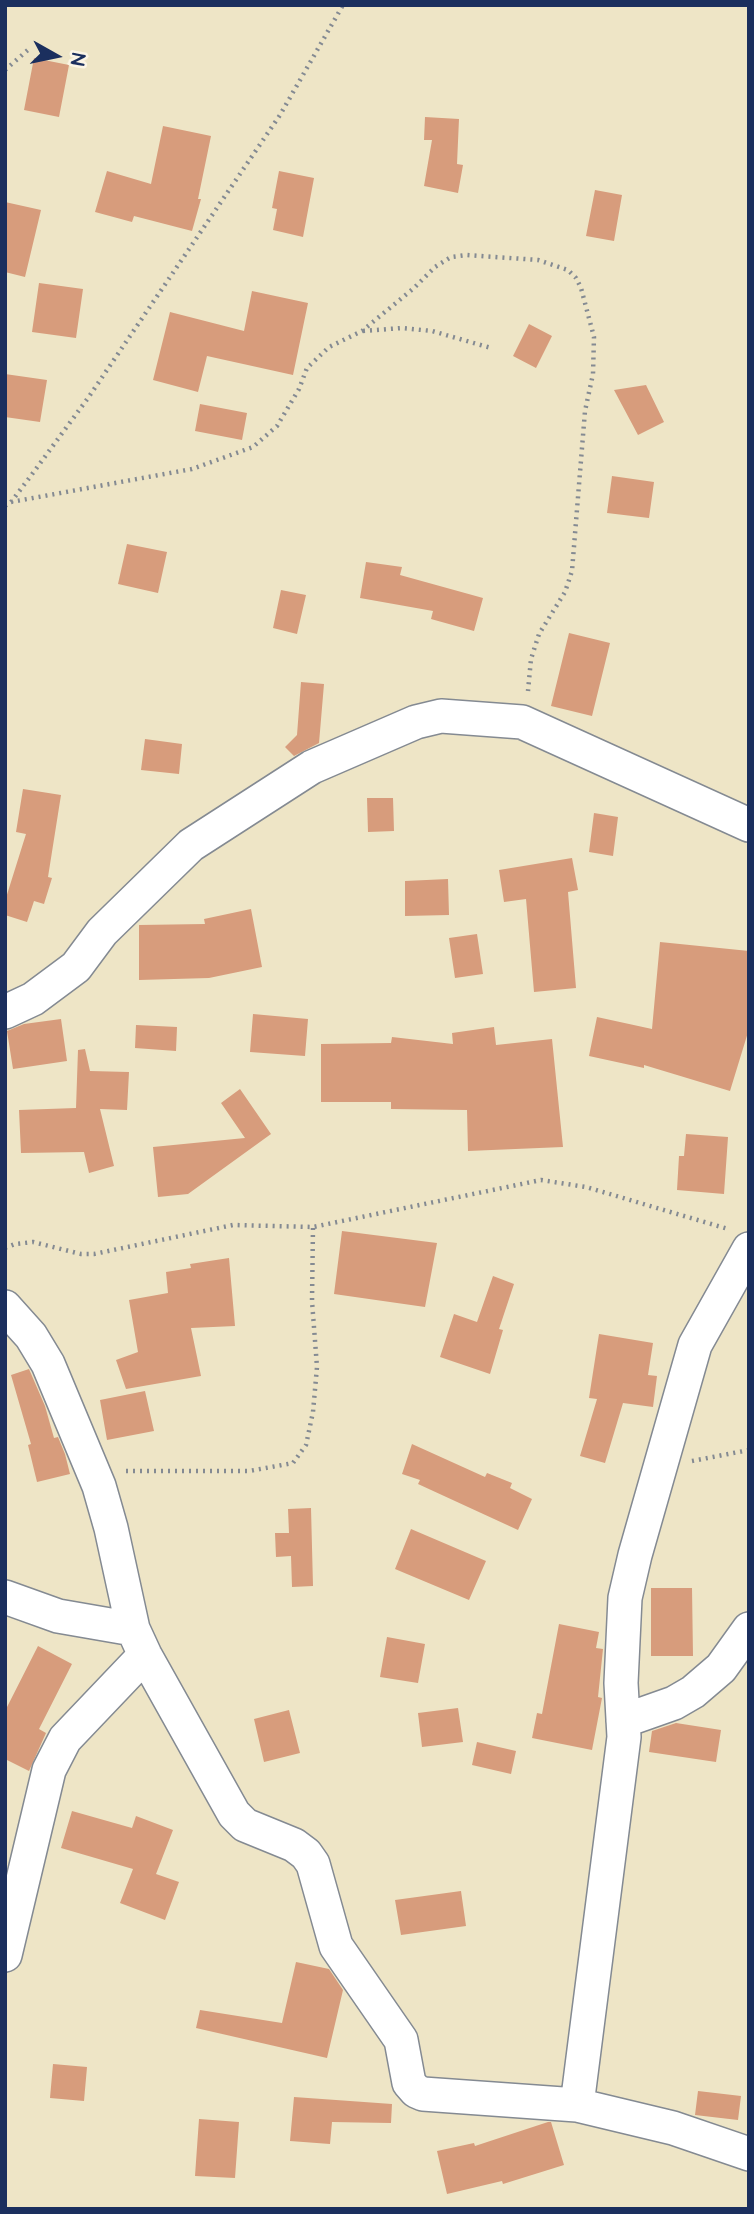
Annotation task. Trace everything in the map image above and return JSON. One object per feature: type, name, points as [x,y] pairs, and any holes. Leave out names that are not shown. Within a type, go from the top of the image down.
[{"type":"street","points":[[5,1012],[33,999],[76,967],[102,932],[191,845],[312,767],[416,722],[442,716],[522,722],[749,825]]},
{"type":"street","points":[[577,2105],[624,1737],[621,1683],[625,1598],[695,1345],[743,1240]]},
{"type":"street","points":[[5,1307],[32,1336],[48,1364],[92,1470],[111,1528],[139,1642],[234,1814],[245,1825],[294,1845],[306,1854],[313,1864],[336,1946],[401,2040],[409,2083],[416,2091],[423,2094],[577,2105],[673,2128],[749,2154]]},
{"type":"street","points":[[5,1597],[139,1642]]},
{"type":"street","points":[[623,1721],[674,1703],[693,1692],[721,1668],[749,1629]]},
{"type":"street","points":[[5,1955],[49,1770],[65,1739],[139,1642]]},
{"type":"path","points":[[8,504],[88,398],[281,115],[343,5]]},
{"type":"path","points":[[5,70],[29,49]]},
{"type":"path","points":[[8,504],[192,469],[253,447],[278,426],[299,389],[307,368],[329,348],[362,331],[435,267],[451,257],[467,255],[538,260],[568,270],[576,278],[580,288],[594,337],[593,374],[584,411],[572,571],[565,592],[539,634],[531,659],[522,722]]},
{"type":"path","points":[[362,331],[402,328],[432,331],[491,348]]},
{"type":"path","points":[[5,1248],[33,1242],[81,1254],[94,1254],[233,1225],[313,1227],[541,1180],[586,1188],[743,1240]]},
{"type":"path","points":[[92,1470],[249,1471],[293,1463],[306,1445],[317,1367],[312,1301],[313,1227]]},
{"type":"path","points":[[660,1468],[749,1450]]},
{"type":"building","points":[[34,58],[69,65],[59,117],[24,110]]},
{"type":"building","points":[[425,117],[459,119],[457,164],[463,165],[458,193],[424,186],[432,140],[424,140]]},
{"type":"building","points":[[163,126],[211,136],[198,199],[201,199],[192,231],[134,216],[132,222],[95,212],[107,171],[151,184]]},
{"type":"building","points":[[279,171],[314,178],[303,237],[273,230],[277,209],[272,208]]},
{"type":"building","points":[[595,190],[622,195],[614,241],[586,236]]},
{"type":"building","points":[[5,202],[41,210],[25,277],[5,272]]},
{"type":"building","points":[[39,283],[83,289],[76,338],[32,332]]},
{"type":"building","points":[[252,291],[308,303],[293,375],[207,356],[198,392],[153,380],[170,312],[244,331]]},
{"type":"building","points":[[529,324],[552,336],[536,368],[513,356]]},
{"type":"building","points":[[5,374],[47,380],[40,422],[5,417]]},
{"type":"building","points":[[646,385],[664,422],[638,435],[614,390]]},
{"type":"building","points":[[200,404],[247,413],[242,440],[195,431]]},
{"type":"building","points":[[612,476],[654,482],[649,518],[607,513]]},
{"type":"building","points":[[127,544],[167,552],[158,593],[118,584]]},
{"type":"building","points":[[366,562],[402,567],[400,575],[483,598],[474,631],[431,619],[433,611],[360,598]]},
{"type":"building","points":[[281,590],[306,595],[297,634],[273,628]]},
{"type":"building","points":[[569,633],[610,643],[592,716],[551,706]]},
{"type":"building","points":[[301,682],[324,684],[319,743],[294,756],[285,747],[297,735]]},
{"type":"building","points":[[145,739],[182,744],[179,774],[141,770]]},
{"type":"building","points":[[23,789],[61,795],[48,877],[52,878],[44,904],[34,901],[27,922],[5,915],[5,901],[26,834],[16,832]]},
{"type":"building","points":[[367,798],[393,798],[394,831],[368,832]]},
{"type":"building","points":[[594,813],[618,817],[613,856],[589,852]]},
{"type":"building","points":[[572,858],[578,890],[568,892],[576,988],[534,992],[526,899],[504,902],[499,870]]},
{"type":"building","points":[[448,879],[449,915],[405,916],[405,881]]},
{"type":"building","points":[[251,909],[262,967],[209,978],[139,980],[139,925],[205,924],[204,919]]},
{"type":"building","points":[[477,934],[483,974],[455,978],[449,938]]},
{"type":"building","points":[[660,942],[749,951],[749,1029],[730,1091],[644,1065],[644,1068],[589,1056],[597,1017],[652,1029]]},
{"type":"building","points":[[253,1014],[308,1019],[305,1056],[250,1052]]},
{"type":"building","points":[[61,1019],[67,1061],[13,1069],[7,1031],[24,1024]]},
{"type":"building","points":[[136,1025],[177,1027],[176,1051],[135,1048]]},
{"type":"building","points":[[494,1027],[496,1045],[552,1039],[563,1147],[468,1151],[467,1110],[391,1109],[391,1102],[321,1102],[321,1044],[391,1043],[392,1037],[453,1044],[452,1033]]},
{"type":"building","points":[[85,1049],[90,1071],[129,1072],[127,1110],[100,1109],[114,1166],[89,1173],[84,1152],[21,1153],[19,1110],[76,1108],[78,1050]]},
{"type":"building","points":[[240,1089],[271,1134],[188,1194],[158,1197],[153,1147],[245,1138],[221,1103]]},
{"type":"building","points":[[686,1134],[728,1137],[724,1194],[677,1190],[679,1156],[684,1156]]},
{"type":"building","points":[[342,1231],[437,1243],[425,1307],[334,1294]]},
{"type":"building","points":[[229,1258],[235,1326],[191,1328],[201,1376],[126,1389],[116,1360],[138,1352],[129,1300],[168,1293],[166,1272],[191,1268],[190,1264]]},
{"type":"building","points":[[493,1276],[514,1284],[499,1329],[503,1330],[490,1374],[440,1357],[454,1314],[477,1322]]},
{"type":"building","points":[[599,1334],[653,1343],[648,1375],[657,1376],[653,1407],[623,1403],[605,1463],[580,1456],[597,1399],[589,1398]]},
{"type":"building","points":[[29,1369],[45,1406],[54,1438],[58,1437],[65,1454],[70,1474],[37,1482],[28,1445],[31,1444],[11,1375]]},
{"type":"building","points":[[145,1391],[154,1431],[107,1440],[100,1400]]},
{"type":"building","points":[[412,1444],[485,1477],[487,1473],[512,1483],[510,1488],[532,1499],[518,1530],[418,1484],[420,1480],[402,1474]]},
{"type":"building","points":[[311,1508],[313,1586],[292,1587],[291,1556],[276,1557],[275,1533],[289,1533],[288,1509]]},
{"type":"building","points":[[411,1529],[486,1561],[469,1600],[395,1569]]},
{"type":"building","points":[[651,1588],[692,1588],[693,1656],[651,1656]]},
{"type":"building","points":[[559,1624],[599,1632],[596,1648],[603,1649],[598,1697],[602,1698],[592,1750],[532,1738],[537,1713],[542,1714]]},
{"type":"building","points":[[387,1637],[425,1644],[418,1683],[380,1677]]},
{"type":"building","points":[[38,1646],[72,1664],[39,1729],[46,1733],[29,1771],[5,1759],[5,1711]]},
{"type":"building","points":[[458,1708],[463,1742],[422,1747],[418,1713]]},
{"type":"building","points":[[289,1710],[300,1753],[264,1762],[254,1719]]},
{"type":"building","points":[[676,1723],[721,1730],[716,1762],[649,1752],[652,1731]]},
{"type":"building","points":[[477,1742],[516,1751],[511,1774],[472,1765]]},
{"type":"building","points":[[72,1811],[132,1828],[136,1816],[173,1830],[156,1874],[179,1882],[165,1920],[120,1903],[133,1869],[61,1848]]},
{"type":"building","points":[[461,1891],[466,1926],[401,1935],[395,1900]]},
{"type":"building","points":[[296,1962],[329,1969],[343,1990],[327,2058],[196,2028],[200,2010],[282,2023]]},
{"type":"building","points":[[53,2064],[87,2067],[84,2101],[50,2098]]},
{"type":"building","points":[[698,2091],[741,2096],[738,2120],[695,2115]]},
{"type":"building","points":[[294,2097],[392,2104],[391,2123],[332,2122],[330,2144],[290,2141]]},
{"type":"building","points":[[199,2119],[239,2122],[235,2178],[195,2176]]},
{"type":"building","points":[[551,2122],[564,2165],[503,2184],[502,2181],[447,2194],[437,2151],[474,2143],[475,2146]]}]
